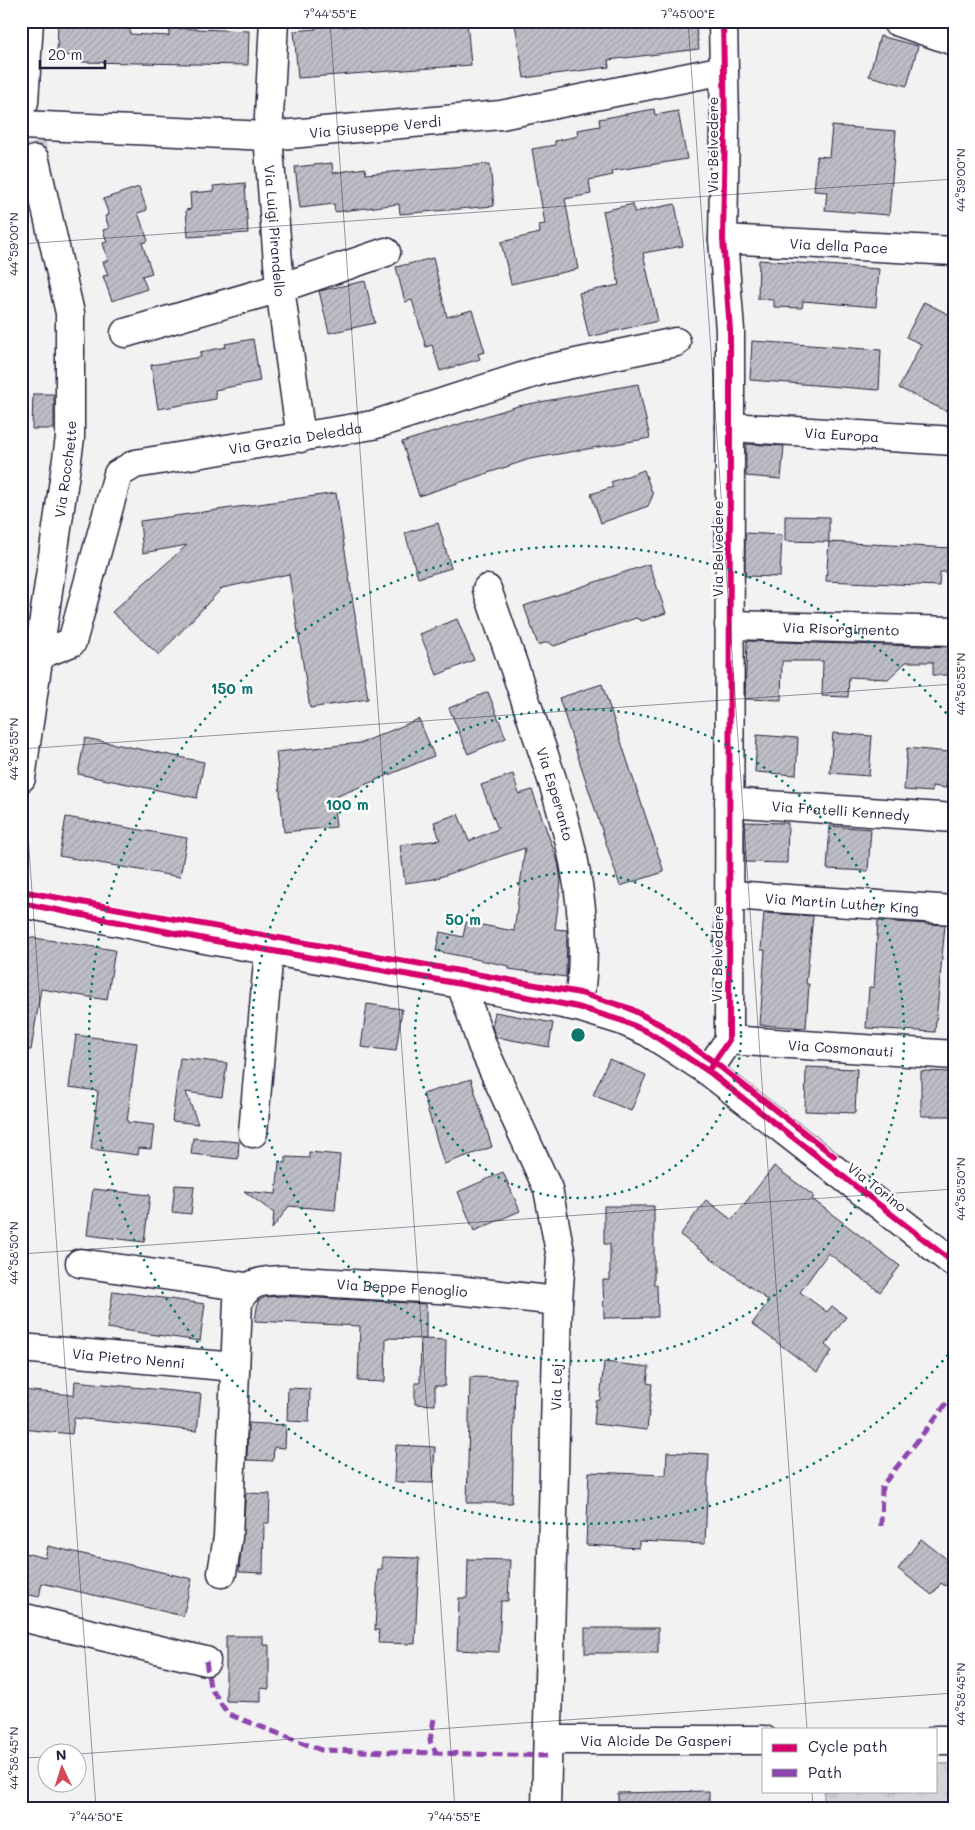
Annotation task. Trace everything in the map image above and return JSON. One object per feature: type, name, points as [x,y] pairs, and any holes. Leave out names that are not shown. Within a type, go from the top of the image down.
[{"type":"street","points":[[23,114],[24,62],[29,21]]},
{"type":"street","name":"Via Luigi Pirandello","points":[[274,21],[268,136],[280,288],[301,438]]},
{"type":"street","name":"Via Belvedere","points":[[723,21],[723,239],[730,330],[728,802],[731,895],[729,1040]]},
{"type":"street","points":[[896,21],[954,41]]},
{"type":"street","name":"Via Giuseppe Verdi","points":[[23,114],[268,136],[501,114],[724,70]]},
{"type":"street","name":"Via Rocchette","points":[[21,778],[24,738],[39,655],[70,438],[70,313],[35,160]]},
{"type":"street","name":"Via della Pace","points":[[723,239],[954,251]]},
{"type":"street","points":[[125,334],[280,288],[386,252]]},
{"type":"street","name":"Via Grazia Deledda","points":[[39,655],[72,642],[118,474],[135,464],[372,425],[543,370],[676,342]]},
{"type":"street","name":"Via Europa","points":[[730,427],[954,441]]},
{"type":"street","name":"Via Esperanto","points":[[487,589],[560,799],[577,868],[583,930],[582,982],[578,1007]]},
{"type":"street","name":"Via Risorgimento","points":[[729,625],[954,631]]},
{"type":"street","name":"Via Fratelli Kennedy","points":[[728,802],[954,818]]},
{"type":"street","name":"Via Martin Luther King","points":[[731,895],[954,910]]},
{"type":"street","name":"Via Torino","points":[[21,903],[461,984],[578,1007],[623,1021],[648,1032],[708,1072],[954,1263]]},
{"type":"street","points":[[253,1133],[269,950]]},
{"type":"street","name":"Via Lej","points":[[461,984],[482,1045],[548,1189],[561,1257],[558,1301],[546,1809]]},
{"type":"street","points":[[708,1072],[729,1040]]},
{"type":"street","name":"Via Cosmonauti","points":[[729,1040],[954,1055]]},
{"type":"street","name":"Via Beppe Fenoglio","points":[[80,1263],[246,1287],[262,1282],[282,1280],[456,1290],[558,1301]]},
{"type":"street","points":[[222,1574],[228,1537],[238,1301],[246,1287]]},
{"type":"street","name":"Via Pietro Nenni","points":[[21,1348],[235,1366]]},
{"type":"street","points":[[21,1617],[206,1661]]},
{"type":"street","name":"Via Alcide De Gasperi","points":[[548,1740],[762,1740]]},
{"type":"street","points":[[938,1740],[954,1740]]},
{"type":"green space","points":[[938,1764],[954,1764],[954,1809],[824,1809],[824,1792],[938,1792]]},
{"type":"building","points":[[58,21],[130,21],[130,34],[169,36],[170,28],[249,31],[248,65],[82,62],[82,56],[57,55]]},
{"type":"building","points":[[315,21],[341,21],[342,27],[363,25],[363,29],[410,24],[410,21],[467,21],[471,65],[298,78],[294,31],[316,29]]},
{"type":"building","points":[[533,21],[695,21],[699,49],[608,60],[609,67],[524,78],[515,24]]},
{"type":"building","points":[[880,36],[918,46],[907,86],[869,76]]},
{"type":"building","points":[[654,109],[655,115],[678,111],[687,159],[612,171],[613,175],[589,180],[591,194],[565,199],[578,269],[511,284],[501,242],[540,233],[539,225],[545,224],[532,149],[555,145],[555,141],[578,136],[577,130],[600,126],[599,119]]},
{"type":"building","points":[[832,126],[896,131],[889,215],[825,210],[827,192],[814,191],[817,156],[829,157]]},
{"type":"building","points":[[332,163],[333,173],[365,168],[366,174],[490,164],[494,206],[400,214],[399,204],[335,212],[334,204],[300,208],[295,167]]},
{"type":"building","points":[[245,183],[248,233],[188,237],[186,210],[191,209],[190,193],[214,191],[213,186]]},
{"type":"building","points":[[139,187],[147,210],[138,213],[148,241],[142,243],[152,273],[142,276],[147,289],[112,301],[103,276],[108,275],[103,262],[108,260],[103,243],[107,242],[103,230],[109,228],[105,216],[109,215],[103,199]]},
{"type":"building","points":[[633,204],[634,212],[675,204],[683,246],[643,253],[658,321],[589,337],[579,293],[619,285],[603,211]]},
{"type":"building","points":[[433,258],[447,317],[472,310],[485,352],[478,354],[480,359],[440,371],[432,345],[426,347],[412,300],[405,302],[396,267]]},
{"type":"building","points":[[759,260],[879,269],[876,307],[803,301],[802,308],[774,307],[774,300],[758,299]]},
{"type":"building","points":[[365,281],[375,323],[329,333],[319,291]]},
{"type":"building","points":[[924,302],[954,317],[954,415],[899,388],[921,344],[906,337]]},
{"type":"building","points":[[253,339],[260,381],[215,390],[216,399],[158,409],[151,365],[201,357],[200,352],[226,347],[225,344]]},
{"type":"building","points":[[752,341],[881,350],[879,390],[750,380]]},
{"type":"building","points":[[638,384],[650,438],[530,459],[419,496],[402,442],[518,406]]},
{"type":"building","points":[[33,394],[54,394],[54,429],[32,429]]},
{"type":"building","points":[[746,444],[784,446],[781,479],[746,476]]},
{"type":"building","points":[[644,470],[653,495],[648,506],[601,523],[591,494],[613,487],[611,482]]},
{"type":"building","points":[[336,493],[368,699],[310,708],[289,574],[222,588],[159,655],[112,612],[187,545],[143,553],[140,521]]},
{"type":"building","points":[[785,516],[829,517],[829,542],[785,541]]},
{"type":"building","points":[[438,523],[451,568],[418,578],[405,533]]},
{"type":"building","points":[[745,533],[782,535],[780,577],[745,576]]},
{"type":"building","points":[[829,542],[953,548],[952,572],[940,572],[939,586],[826,581]]},
{"type":"building","points":[[649,564],[666,613],[642,621],[636,618],[554,646],[548,642],[538,645],[524,606]]},
{"type":"building","points":[[457,619],[474,660],[437,675],[420,634]]},
{"type":"building","points":[[747,641],[954,647],[954,675],[933,675],[933,662],[906,662],[888,679],[849,677],[848,697],[822,696],[823,661],[782,661],[781,700],[745,699]]},
{"type":"building","points":[[602,684],[664,872],[620,886],[559,698]]},
{"type":"building","points":[[488,692],[506,738],[468,754],[449,708]]},
{"type":"building","points":[[419,719],[434,756],[333,798],[336,827],[284,832],[276,752],[361,743]]},
{"type":"building","points":[[833,733],[872,736],[869,776],[830,773]]},
{"type":"building","points":[[757,735],[798,738],[796,775],[755,772]]},
{"type":"building","points":[[85,738],[204,762],[197,798],[78,774]]},
{"type":"building","points":[[907,748],[949,752],[946,788],[932,786],[932,792],[904,790]]},
{"type":"building","points":[[513,774],[519,794],[532,790],[558,862],[561,881],[555,929],[567,930],[566,977],[509,969],[509,966],[436,951],[440,932],[463,937],[466,922],[514,931],[525,848],[434,879],[405,883],[400,845],[440,840],[434,822],[458,814],[469,841],[498,829],[481,785]]},
{"type":"building","points":[[66,817],[187,838],[180,877],[59,856]]},
{"type":"building","points":[[745,822],[788,823],[787,863],[745,862]]},
{"type":"building","points":[[830,826],[871,829],[868,871],[827,869]]},
{"type":"building","points":[[764,913],[813,916],[806,984],[809,984],[806,1028],[760,1025],[765,950],[761,950]]},
{"type":"building","points":[[878,921],[945,925],[935,1032],[866,1028],[869,987],[874,987]]},
{"type":"building","points":[[21,936],[115,950],[107,1000],[41,989],[31,1050],[21,1049]]},
{"type":"building","points":[[367,1004],[402,1009],[396,1051],[361,1047]]},
{"type":"building","points":[[495,1012],[553,1023],[549,1047],[496,1037],[492,1027]]},
{"type":"building","points":[[76,1035],[137,1043],[127,1122],[154,1125],[151,1149],[139,1148],[138,1155],[91,1149],[98,1091],[69,1087]]},
{"type":"building","points":[[180,1058],[227,1063],[222,1097],[186,1092],[198,1124],[172,1121]]},
{"type":"building","points":[[609,1059],[646,1075],[631,1111],[593,1095]]},
{"type":"building","points":[[806,1067],[857,1069],[855,1113],[805,1111]]},
{"type":"building","points":[[921,1071],[954,1072],[954,1116],[921,1116]]},
{"type":"building","points":[[471,1079],[492,1147],[444,1164],[423,1094]]},
{"type":"building","points":[[193,1138],[239,1142],[238,1159],[191,1154]]},
{"type":"building","points":[[309,1152],[340,1155],[335,1210],[289,1206],[272,1229],[274,1213],[244,1191],[276,1194],[279,1162],[286,1163],[286,1157],[309,1158]]},
{"type":"building","points":[[774,1166],[814,1196],[812,1199],[900,1266],[880,1292],[828,1253],[800,1292],[827,1312],[832,1306],[846,1317],[825,1345],[832,1351],[817,1372],[752,1324],[769,1301],[680,1235],[706,1200],[732,1220]]},
{"type":"building","points":[[503,1172],[520,1211],[474,1231],[458,1192]]},
{"type":"building","points":[[175,1185],[194,1186],[191,1214],[172,1212]]},
{"type":"building","points":[[93,1189],[150,1195],[144,1242],[87,1235]]},
{"type":"building","points":[[604,1206],[654,1206],[654,1285],[657,1285],[658,1317],[604,1318],[603,1280],[610,1280],[610,1244],[604,1244]]},
{"type":"building","points":[[113,1291],[205,1304],[200,1341],[107,1328]]},
{"type":"building","points":[[282,1296],[426,1304],[426,1339],[386,1338],[385,1382],[358,1381],[360,1326],[255,1321],[258,1301],[265,1297]]},
{"type":"building","points":[[421,1339],[446,1340],[445,1386],[435,1386],[435,1405],[415,1404],[415,1383],[420,1383]]},
{"type":"building","points":[[604,1362],[649,1367],[647,1383],[652,1384],[647,1430],[594,1424],[596,1401],[600,1400]]},
{"type":"building","points":[[470,1377],[515,1378],[512,1503],[467,1503]]},
{"type":"building","points":[[75,1381],[201,1394],[197,1431],[74,1418],[72,1434],[21,1429],[21,1390],[74,1395]]},
{"type":"building","points":[[288,1388],[310,1389],[309,1422],[287,1421]]},
{"type":"building","points":[[248,1423],[286,1425],[285,1448],[274,1447],[273,1461],[247,1460]]},
{"type":"building","points":[[396,1445],[435,1447],[433,1483],[394,1482]]},
{"type":"building","points":[[667,1452],[709,1454],[705,1544],[639,1541],[639,1548],[586,1545],[589,1472],[666,1475]]},
{"type":"building","points":[[246,1493],[270,1494],[269,1523],[264,1523],[263,1573],[239,1572]]},
{"type":"building","points":[[921,1539],[954,1565],[954,1576],[945,1586],[941,1583],[932,1595],[898,1569]]},
{"type":"building","points":[[48,1546],[192,1579],[183,1616],[42,1583],[39,1597],[21,1593],[21,1552],[45,1558]]},
{"type":"building","points":[[382,1557],[419,1558],[415,1644],[378,1643],[379,1630],[375,1630],[378,1569],[382,1569]]},
{"type":"building","points":[[468,1559],[510,1560],[508,1601],[501,1601],[499,1652],[457,1650],[459,1598],[467,1598]]},
{"type":"building","points":[[585,1628],[658,1628],[658,1653],[585,1653]]},
{"type":"building","points":[[226,1636],[263,1636],[263,1645],[269,1645],[269,1689],[261,1688],[261,1702],[226,1701]]},
{"type":"building","points":[[709,1791],[709,1809],[618,1809],[618,1793]]},
{"type":"tunnel","points":[[24,102],[35,160]]},
{"type":"marked path","points":[[881,1526],[882,1486],[954,1394]]},
{"type":"marked path","points":[[206,1661],[210,1687],[228,1714],[321,1750],[547,1756]]},
{"type":"marked path","points":[[434,1719],[430,1741],[437,1754]]},
{"type":"cycle path","points":[[708,1071],[729,1040],[730,330],[723,239],[725,125],[723,21]]},
{"type":"cycle path","points":[[21,891],[580,993],[629,1008],[661,1025],[714,1062],[834,1156]]},
{"type":"cycle path","points":[[21,903],[210,940],[461,984],[578,1007],[623,1021],[648,1032],[708,1071],[954,1263]]}]
